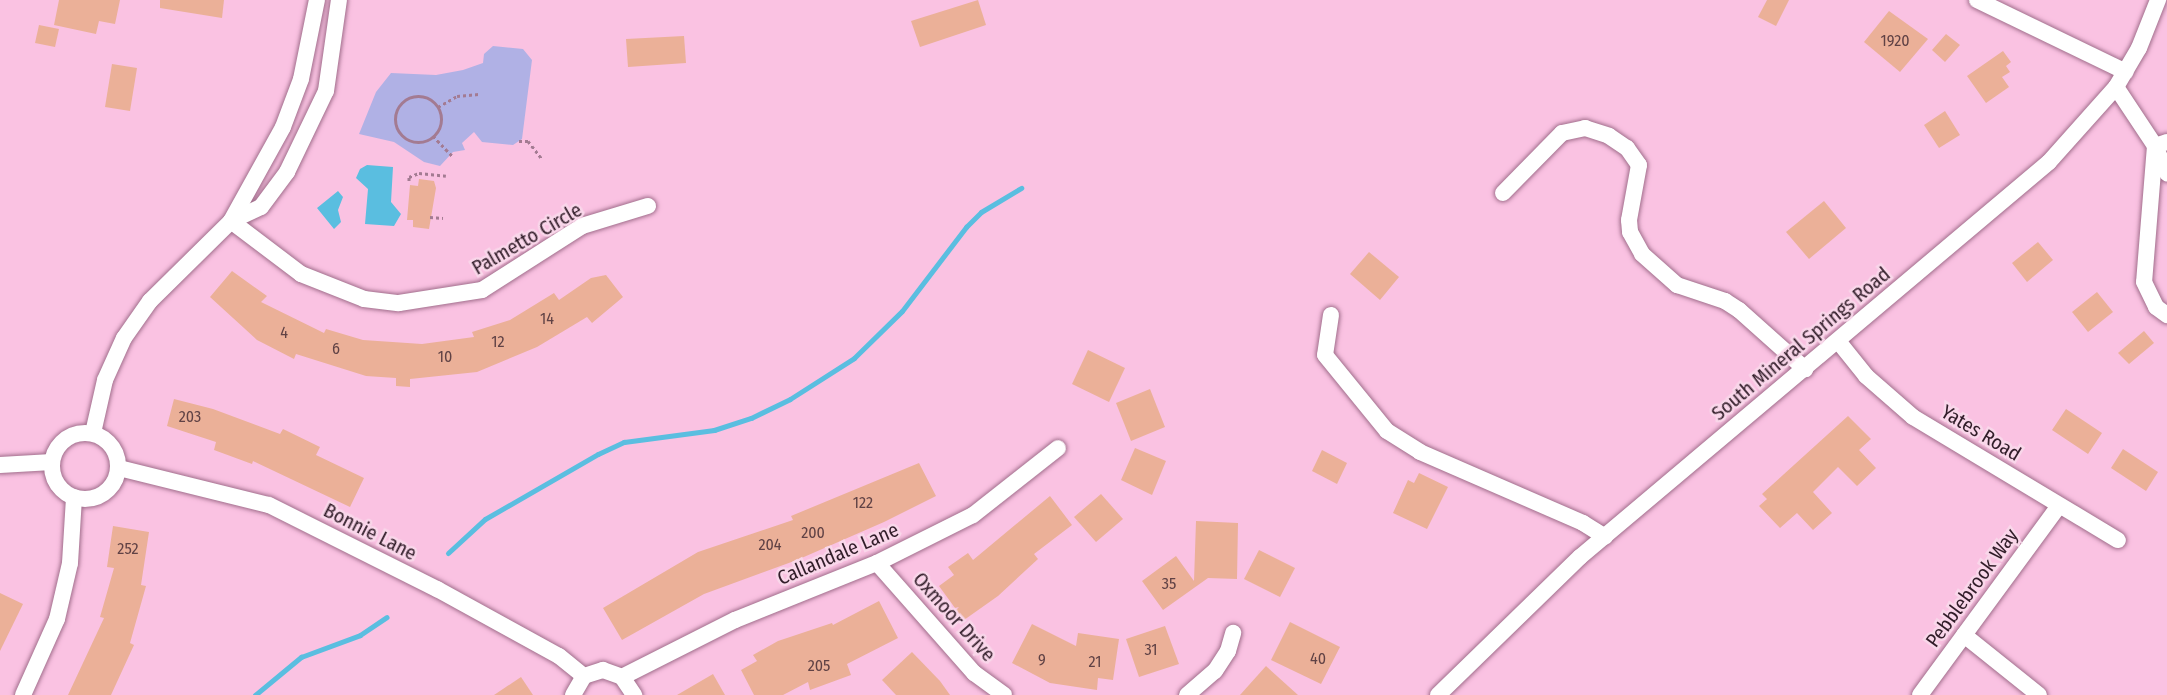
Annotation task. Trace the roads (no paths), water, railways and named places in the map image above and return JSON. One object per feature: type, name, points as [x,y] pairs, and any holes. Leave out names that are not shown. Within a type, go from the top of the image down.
[{"type":"street","points":[[93,433],[105,380],[124,338],[150,301],[231,221],[283,127],[301,79],[317,0]]},
{"type":"street","points":[[231,221],[261,207],[303,144],[326,91],[339,0]]},
{"type":"street","points":[[1977,0],[2126,72]]},
{"type":"street","name":"South Mineral Springs Road","points":[[1438,695],[1541,593],[1605,537],[2049,162],[2116,87],[2160,6]]},
{"type":"street","points":[[2116,87],[2161,144],[2167,172]]},
{"type":"street","points":[[1503,193],[1562,133],[1585,128],[1609,136],[1627,148],[1639,165],[1629,220],[1630,232],[1642,254],[1677,285],[1738,310],[1805,369]]},
{"type":"street","points":[[2161,144],[2144,282],[2156,307],[2167,315]]},
{"type":"street","name":"Palmetto Circle","points":[[231,221],[302,274],[364,299],[399,303],[482,290],[582,226],[648,206]]},
{"type":"street","points":[[1331,315],[1325,355],[1387,431],[1420,452],[1583,523],[1605,537]]},
{"type":"street","name":"Yates Road","points":[[1838,341],[1866,376],[1913,417],[2118,540]]},
{"type":"street","points":[[93,433],[112,446],[119,468],[107,491],[97,497],[74,497],[57,484],[52,462],[61,442],[70,436],[93,433]]},
{"type":"street","name":"Callandale Lane","points":[[622,677],[735,620],[877,563],[973,515],[1058,448]]},
{"type":"street","points":[[0,465],[52,462]]},
{"type":"street","name":"Bonnie Lane","points":[[119,468],[269,505],[468,606],[559,656],[584,676]]},
{"type":"street","points":[[23,695],[57,619],[70,563],[74,497]]},
{"type":"street","name":"Pebblebrook Way","points":[[1920,695],[2059,506]]},
{"type":"street","name":"Oxmoor Drive","points":[[877,563],[974,673],[1004,695]]},
{"type":"street","points":[[1187,695],[1215,671],[1228,651],[1233,633]]},
{"type":"street","points":[[1964,635],[2039,695]]},
{"type":"street","points":[[573,695],[584,676],[603,670],[622,677],[633,695]]},
{"type":"waterway","points":[[448,553],[485,519],[598,454],[624,442],[714,430],[751,418],[790,399],[854,358],[902,311],[966,227],[981,212],[1021,188]]},
{"type":"waterway","points":[[255,695],[301,657],[360,635],[387,617]]}]
